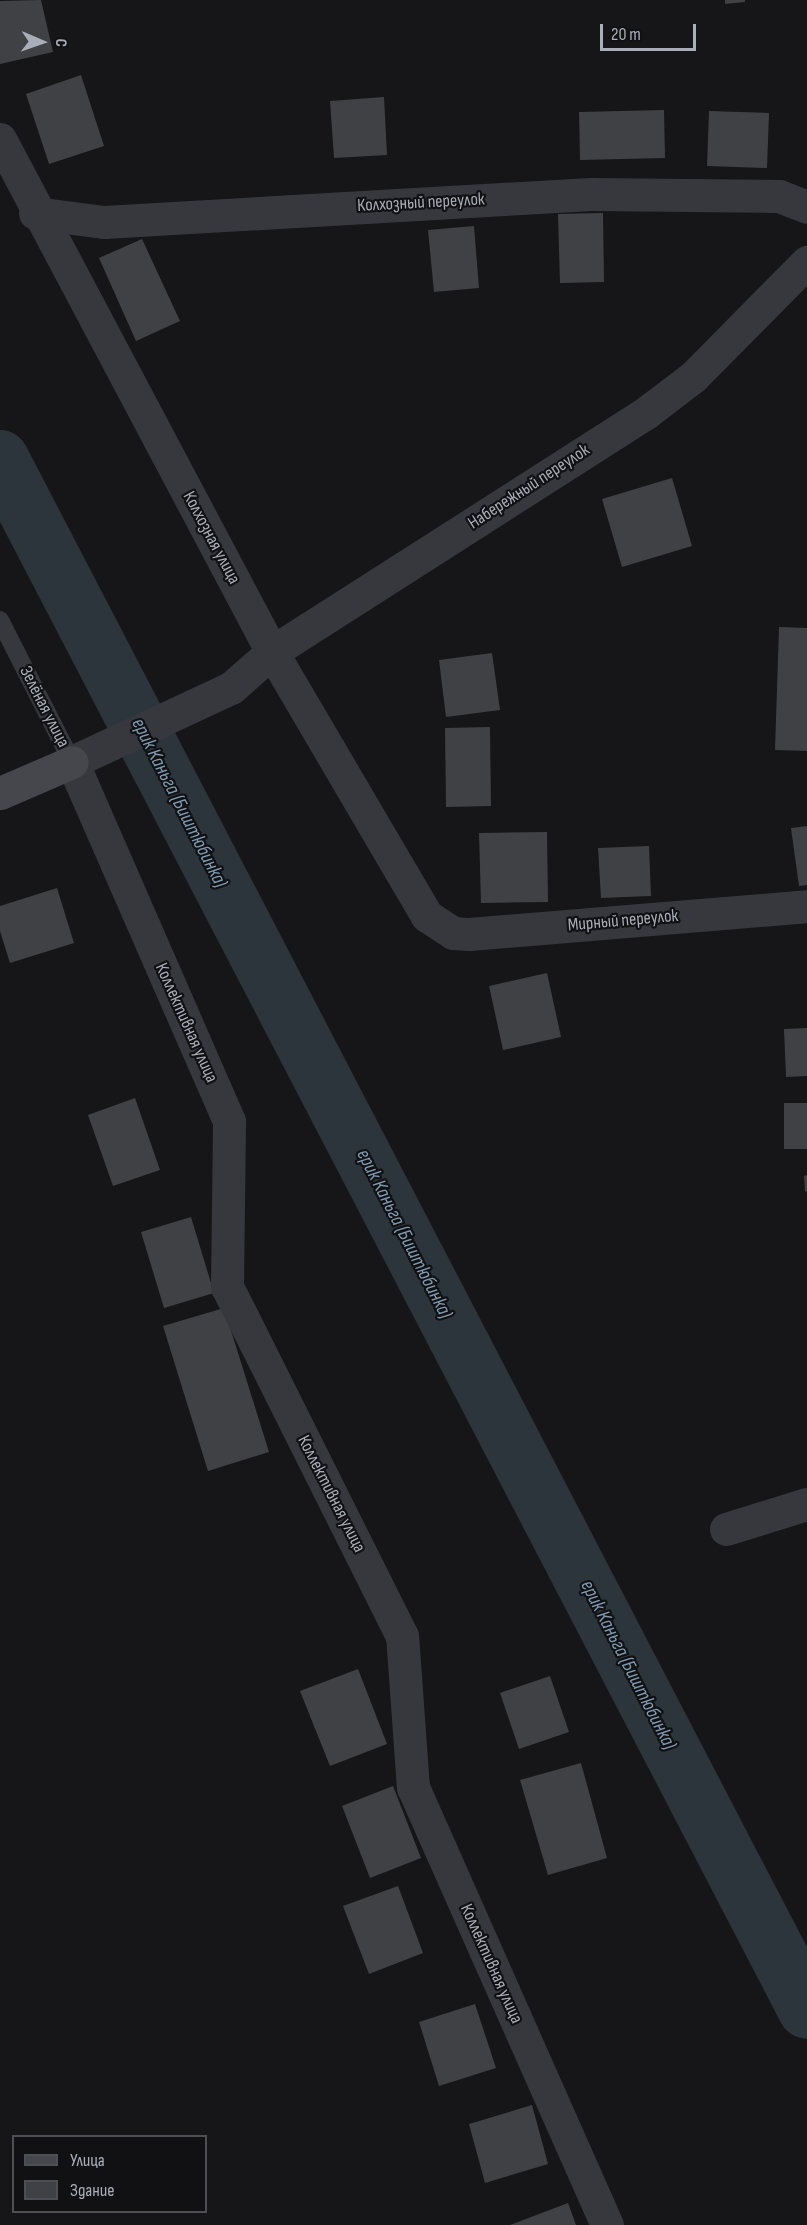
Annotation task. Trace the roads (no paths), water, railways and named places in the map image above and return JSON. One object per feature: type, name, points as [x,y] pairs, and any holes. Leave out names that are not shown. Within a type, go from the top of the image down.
[{"type":"street","name":"Колхозная улица","points":[[0,139],[35,213],[272,652],[417,903],[440,927]]},
{"type":"street","name":"Колхозный переулок","points":[[35,213],[104,222],[591,194],[779,196],[807,207]]},
{"type":"street","name":"Набережный переулок","points":[[72,762],[231,688],[272,652],[669,396],[807,262]]},
{"type":"street","points":[[0,793],[72,762]]},
{"type":"street","name":"Коллективная улица","points":[[72,762],[228,1121],[227,1287],[402,1636],[413,1788],[607,2225]]},
{"type":"street","name":"Мирный переулок","points":[[440,927],[469,934],[807,906]]},
{"type":"street","points":[[726,1529],[807,1504]]},
{"type":"lane","name":"Зелёная улица","points":[[0,620],[72,762]]},
{"type":"waterway","name":"ерик Каньга (Биштюбинка)","points":[[0,459],[807,2010]]}]
